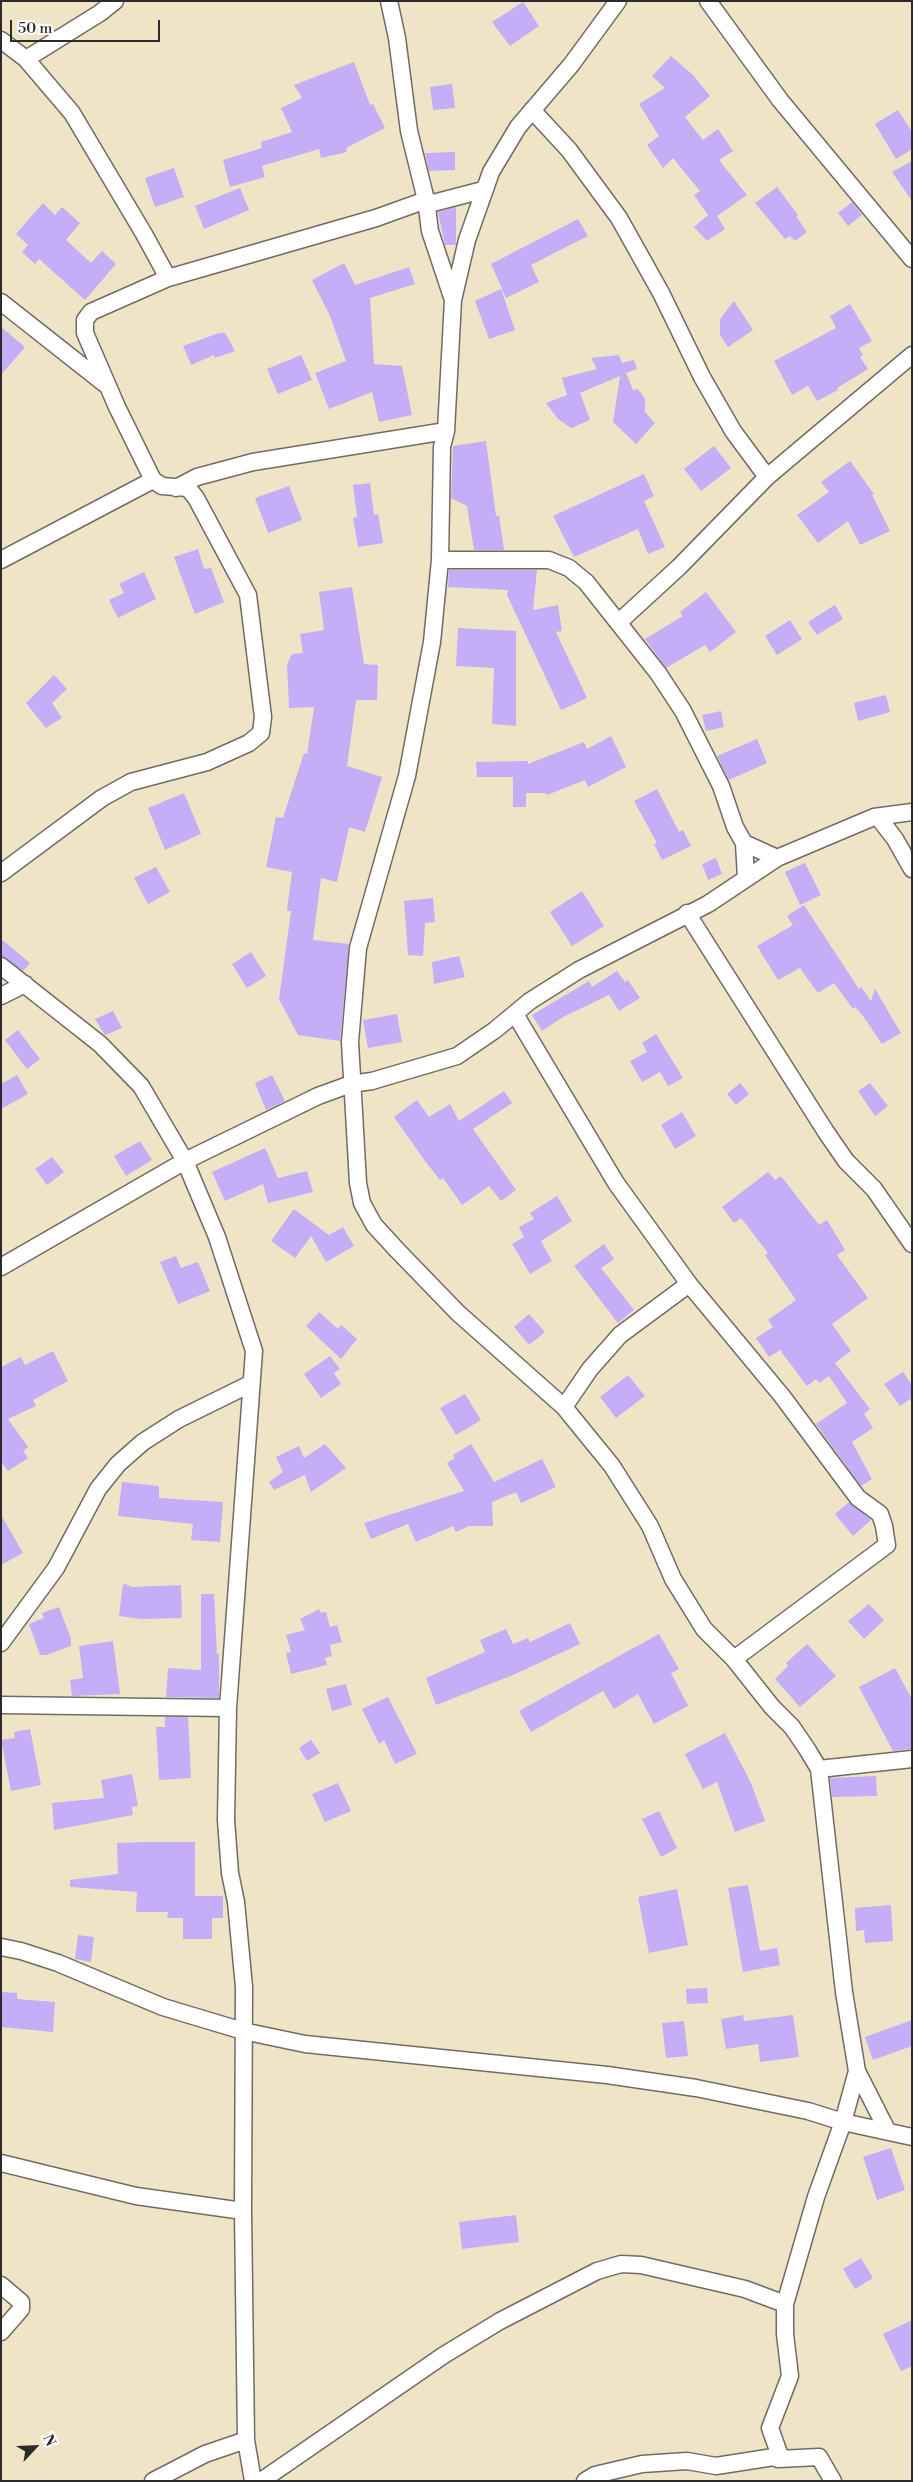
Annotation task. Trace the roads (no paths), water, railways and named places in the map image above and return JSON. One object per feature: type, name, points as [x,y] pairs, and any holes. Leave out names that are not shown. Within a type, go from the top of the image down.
[{"type":"street","points":[[26,59],[100,13],[115,1]]},
{"type":"street","points":[[389,1],[397,38],[409,131],[426,200],[430,231],[452,300]]},
{"type":"street","points":[[618,1],[571,65],[518,127],[483,190],[467,240],[452,300],[446,431],[442,447],[440,560],[432,642],[407,776],[358,948],[350,1042],[358,1183],[362,1203],[374,1225],[458,1313],[564,1407],[612,1466],[650,1526],[673,1579],[704,1629],[734,1659],[772,1708],[792,1727],[818,1769],[844,1992],[857,2071],[888,2132]]},
{"type":"street","points":[[708,1],[780,100],[912,259]]},
{"type":"street","points":[[1,40],[26,59],[72,113],[168,278]]},
{"type":"street","points":[[532,110],[569,150],[619,218],[661,293],[702,377],[732,431],[767,478]]},
{"type":"street","points":[[1,873],[102,798],[131,782],[208,762],[249,743],[261,732],[264,717],[248,595],[196,498],[188,488],[162,486],[153,480],[85,333],[85,320],[91,312],[168,278],[376,218],[426,200],[434,203],[483,190]]},
{"type":"street","points":[[1,302],[108,386]]},
{"type":"street","points":[[619,622],[679,567],[767,478],[912,355]]},
{"type":"street","points":[[176,488],[197,477],[252,462],[446,431]]},
{"type":"street","points":[[1,560],[153,480]]},
{"type":"street","points":[[440,560],[549,560],[570,568],[586,582],[658,673],[682,711],[721,786],[735,827],[744,843],[746,878]]},
{"type":"street","points":[[1,1267],[185,1161],[318,1096],[351,1084],[372,1081],[457,1056],[495,1030],[530,1001],[578,970],[708,904],[777,858],[878,817],[912,812]]},
{"type":"street","points":[[878,817],[895,839],[912,869]]},
{"type":"street","points":[[744,843],[777,858]]},
{"type":"street","points":[[687,913],[826,1132],[846,1161],[874,1189],[912,1244]]},
{"type":"street","points":[[1,966],[100,1044],[141,1086],[185,1161],[217,1236],[254,1351],[250,1384],[240,1568],[228,1708],[226,1829],[244,1987],[242,2211],[246,2440],[252,2481]]},
{"type":"street","points":[[1,996],[25,984]]},
{"type":"street","points":[[515,1014],[616,1183],[689,1284],[782,1396],[858,1498],[880,1514],[887,1545],[734,1659]]},
{"type":"street","points":[[564,1407],[590,1369],[620,1335],[689,1284]]},
{"type":"street","points":[[1,1643],[56,1568],[98,1489],[118,1464],[143,1442],[179,1419],[250,1384]]},
{"type":"street","points":[[1,1705],[228,1708]]},
{"type":"street","points":[[818,1769],[912,1758]]},
{"type":"street","points":[[1,1947],[21,1951],[58,1963],[163,2007],[243,2031],[305,2044],[647,2081],[808,2111],[843,2122],[912,2137]]},
{"type":"street","points":[[833,2481],[819,2458],[778,2459],[780,2456],[770,2428],[790,2376],[784,2334],[785,2304],[816,2197],[843,2122],[857,2071]]},
{"type":"street","points":[[1,2163],[136,2196],[242,2211]]},
{"type":"street","points":[[261,2481],[444,2355],[500,2321],[597,2271],[621,2264],[641,2265],[745,2289],[785,2304]]},
{"type":"street","points":[[1,2285],[21,2302],[22,2309],[1,2332]]},
{"type":"street","points":[[153,2481],[205,2454],[246,2440]]},
{"type":"street","points":[[585,2481],[596,2475],[642,2464],[686,2461],[718,2474],[780,2456]]}]
